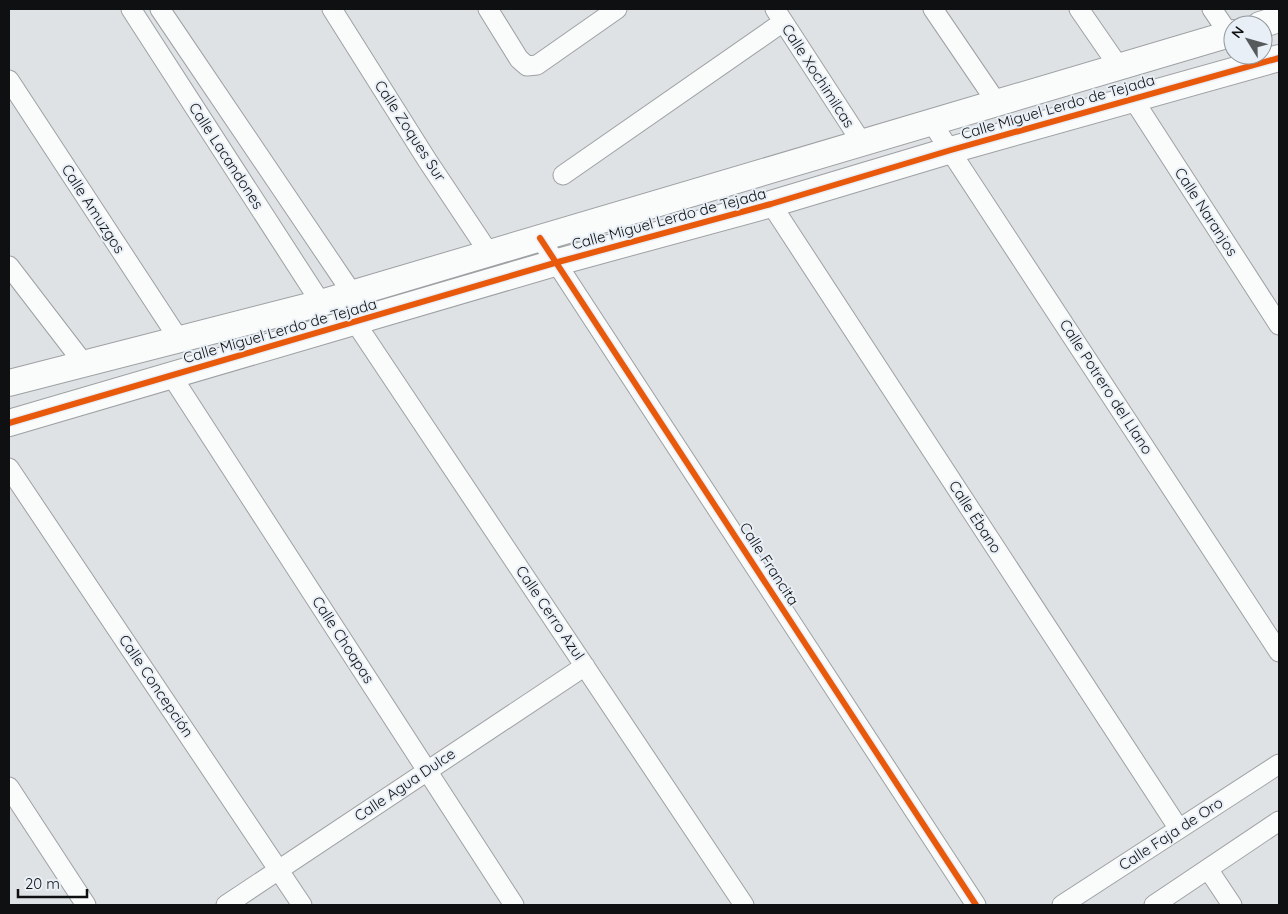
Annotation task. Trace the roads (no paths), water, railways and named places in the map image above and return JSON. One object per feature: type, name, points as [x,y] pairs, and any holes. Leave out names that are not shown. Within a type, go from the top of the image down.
[{"type":"street","name":"Calle Lacandones","points":[[160,9],[352,293]]},
{"type":"street","name":"Calle Zoques Sur","points":[[332,9],[427,160],[489,253]]},
{"type":"street","points":[[488,9],[519,59],[527,66],[537,65],[614,10]]},
{"type":"street","points":[[933,9],[997,103]]},
{"type":"street","points":[[1079,9],[1119,67]]},
{"type":"street","points":[[1212,9],[1223,23]]},
{"type":"street","name":"Calle Lacandones","points":[[135,10],[321,303]]},
{"type":"street","points":[[563,175],[779,15]]},
{"type":"street","name":"Calle Xochimilcas","points":[[779,15],[862,143]]},
{"type":"street","name":"Calle Miguel Lerdo de Tejada","points":[[9,383],[84,365],[178,338],[321,303],[1223,36]]},
{"type":"street","name":"Calle Miguel Lerdo de Tejada","points":[[9,423],[558,262],[771,204],[951,150],[1279,58]]},
{"type":"street","name":"Calle Amuzgos","points":[[9,80],[178,338]]},
{"type":"street","name":"Calle Naranjos","points":[[1134,98],[1279,324]]},
{"type":"street","name":"Calle Potrero del Llano","points":[[932,123],[1279,652]]},
{"type":"street","name":"Calle Ébano","points":[[771,204],[1179,829]]},
{"type":"street","name":"Calle Francita","points":[[540,238],[558,262],[976,905]]},
{"type":"street","points":[[9,266],[84,365]]},
{"type":"street","name":"Calle Cerro Azul","points":[[355,322],[744,905]]},
{"type":"street","name":"Calle Choapas","points":[[171,375],[514,905]]},
{"type":"street","name":"Calle Concepción","points":[[9,468],[302,905]]},
{"type":"street","name":"Calle Agua Dulce","points":[[226,905],[585,666]]},
{"type":"street","name":"Calle Faja de Oro","points":[[1062,905],[1279,764]]},
{"type":"street","points":[[9,787],[86,905]]},
{"type":"street","points":[[1154,905],[1279,821]]},
{"type":"street","points":[[1208,869],[1232,905]]}]
